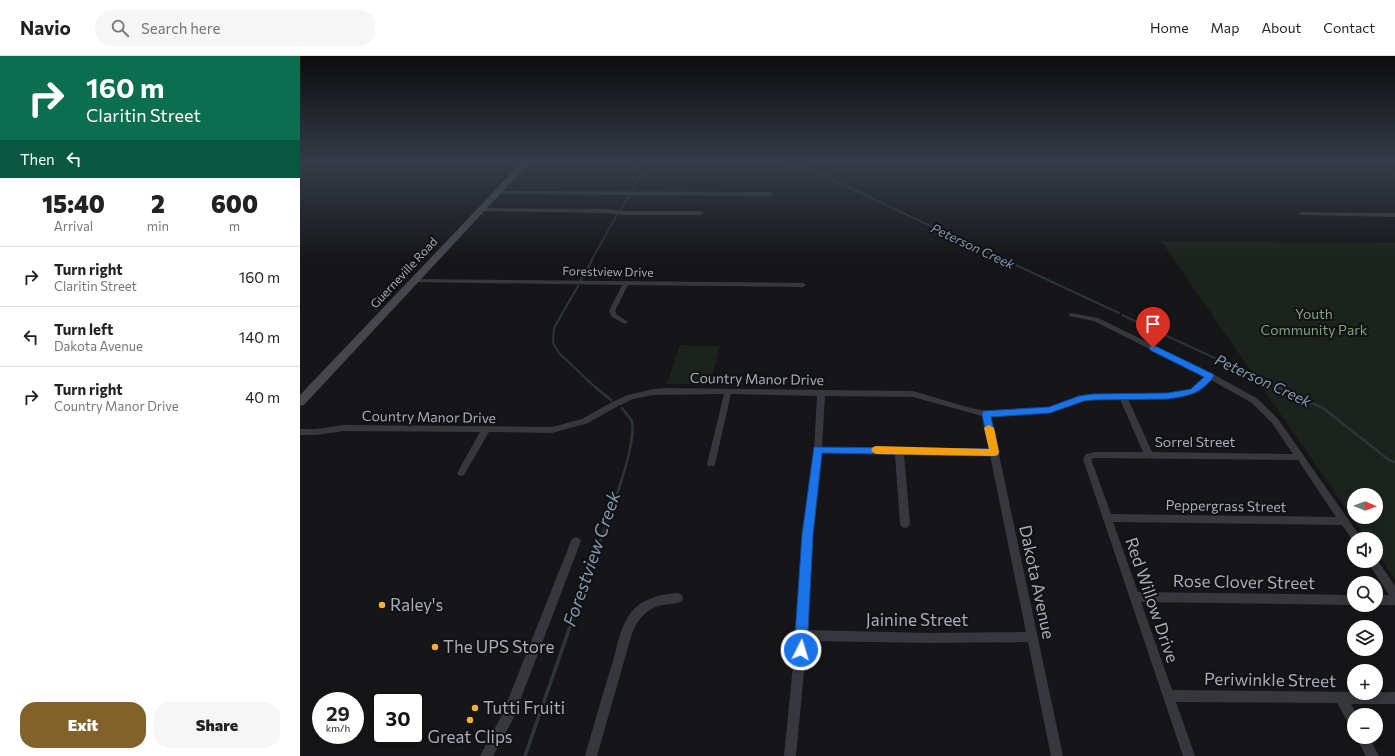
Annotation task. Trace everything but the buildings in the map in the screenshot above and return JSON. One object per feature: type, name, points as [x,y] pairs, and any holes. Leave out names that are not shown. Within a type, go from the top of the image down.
[{"type":"main road","name":"Guerneville Road","points":[[300,402],[495,195]]},
{"type":"street","points":[[479,212],[701,213]]},
{"type":"street","points":[[1302,214],[1395,215]]},
{"type":"street","name":"Forestview Drive","points":[[414,281],[803,284]]},
{"type":"street","points":[[625,322],[614,316],[612,312],[626,283]]},
{"type":"street","points":[[1071,315],[1096,319],[1210,376],[1255,401],[1275,421],[1352,532]]},
{"type":"street","name":"Country Manor Drive","points":[[300,432],[316,432],[344,428],[540,431],[559,429],[585,421],[625,400],[653,392],[913,394],[986,414],[1050,410],[1082,398],[1168,396],[1188,393],[1194,391],[1210,376]]},
{"type":"street","points":[[711,464],[728,392]]},
{"type":"street","points":[[790,756],[802,635],[808,535],[818,450],[822,393]]},
{"type":"street","points":[[1123,397],[1149,455]]},
{"type":"street","name":"Dakota Avenue","points":[[986,414],[1057,756]]},
{"type":"street","points":[[461,473],[486,430]]},
{"type":"street","points":[[818,450],[994,452]]},
{"type":"street","points":[[899,450],[905,524]]},
{"type":"street","name":"Sorrel Street","points":[[1090,456],[1149,455],[1300,457]]},
{"type":"street","name":"Red Willow Drive","points":[[1090,456],[1087,461],[1189,756]]},
{"type":"street","name":"Peppergrass Street","points":[[1106,518],[1345,521]]},
{"type":"street","points":[[486,756],[507,719],[576,541]]},
{"type":"street","points":[[1377,568],[1395,595]]},
{"type":"street","name":"Rose Clover Street","points":[[1134,596],[1347,600]]},
{"type":"street","points":[[591,756],[614,675],[631,624],[640,611],[653,602],[666,598],[678,598]]},
{"type":"street","points":[[1383,600],[1395,600]]},
{"type":"street","name":"Jainine Street","points":[[802,635],[930,638],[1032,637]]},
{"type":"street","name":"Periwinkle Street","points":[[1168,696],[1395,698]]},
{"type":"street","points":[[1341,698],[1347,709]]},
{"type":"street","points":[[1366,744],[1373,756]]},
{"type":"green space","name":"Youth Community Park","points":[[1161,241],[1395,243],[1395,579],[1383,562],[1383,532],[1362,532],[1357,524],[1383,524],[1383,488],[1347,488],[1347,510]]},
{"type":"green space","points":[[680,345],[720,346],[710,384],[667,384]]},
{"type":"waterway","name":"Forestview Creek","points":[[619,212],[630,195]]},
{"type":"waterway","name":"Peterson Creek","points":[[864,195],[890,207]]},
{"type":"waterway","name":"Peterson Creek","points":[[892,208],[1007,261]]},
{"type":"waterway","name":"Forestview Creek","points":[[591,261],[617,215]]},
{"type":"waterway","name":"Forestview Creek","points":[[581,280],[592,260]]},
{"type":"waterway","name":"Peterson Creek","points":[[1005,260],[1119,313]]},
{"type":"waterway","name":"Forestview Creek","points":[[578,286],[554,328],[553,343],[559,353],[596,388]]},
{"type":"waterway","name":"Peterson Creek","points":[[1122,315],[1279,388]]},
{"type":"waterway","name":"Forestview Creek","points":[[595,387],[611,400]]},
{"type":"waterway","name":"Peterson Creek","points":[[1277,387],[1323,408],[1389,460],[1395,462]]},
{"type":"waterway","name":"Forestview Creek","points":[[597,550],[614,504],[630,448],[632,421],[622,408]]},
{"type":"waterway","name":"Forestview Creek","points":[[525,756],[597,549]]},
{"type":"slow traffic","points":[[876,450],[994,452],[989,428]]},
{"type":"place","name":"Raley's","points":[[382,605]]},
{"type":"place","name":"The UPS Store","points":[[435,647]]},
{"type":"place","name":"Tutti Fruiti","points":[[475,708]]},
{"type":"place","name":"Great Clips","points":[[470,720]]},
{"type":"route","points":[[801,650],[808,535],[818,450],[994,452],[986,414],[1050,410],[1082,398],[1168,396],[1194,391],[1210,376],[1153,348]]}]
